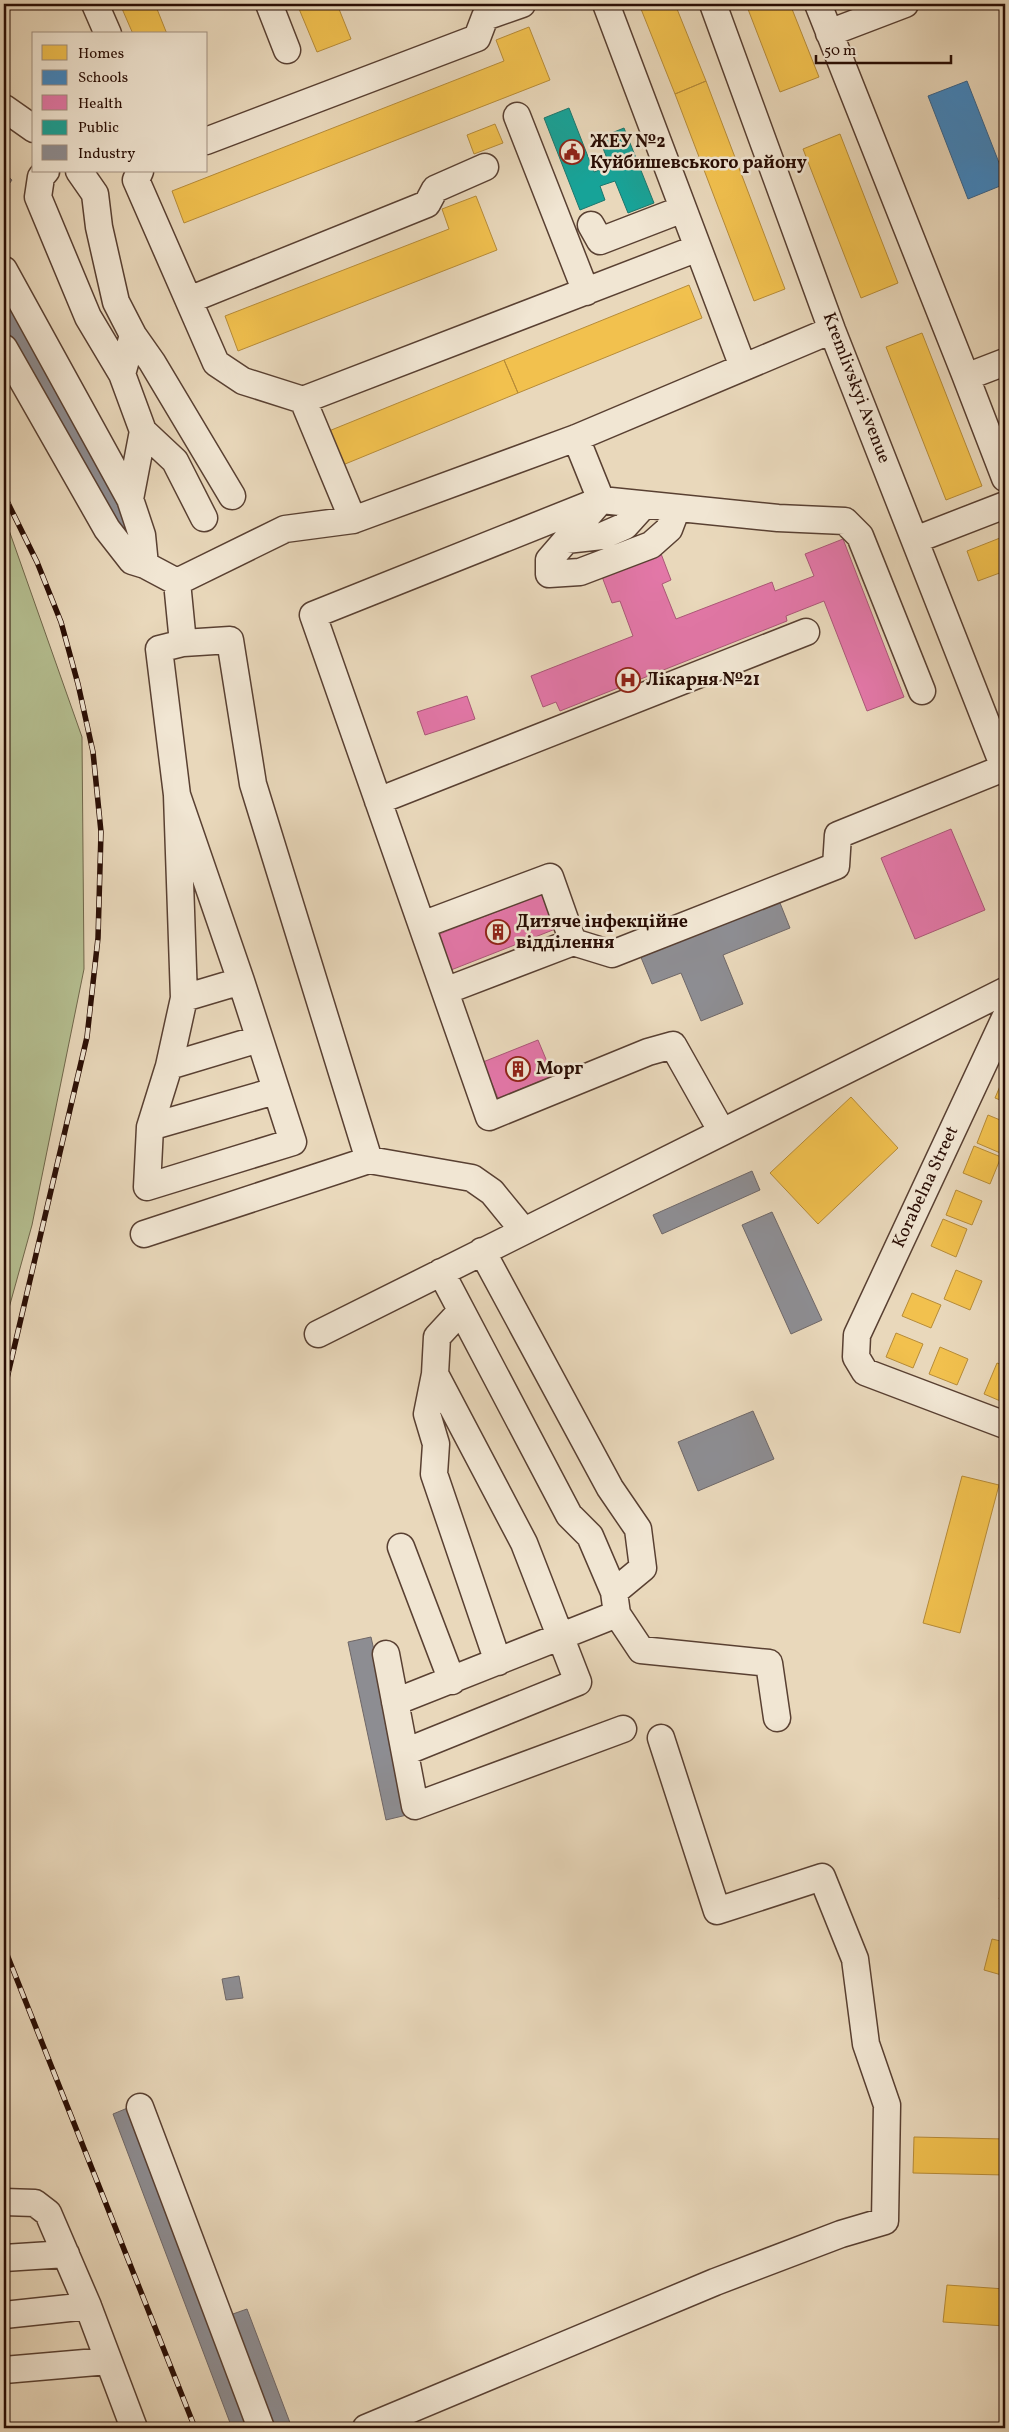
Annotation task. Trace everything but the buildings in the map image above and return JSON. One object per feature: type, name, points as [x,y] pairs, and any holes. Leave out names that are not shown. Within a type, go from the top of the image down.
[{"type":"street","points":[[95,4],[107,32]]},
{"type":"street","points":[[269,4],[287,50]]},
{"type":"street","points":[[208,140],[477,38],[485,17],[522,4]]},
{"type":"street","points":[[606,4],[743,366]]},
{"type":"street","name":"Kremlivskyi Avenue","points":[[713,4],[832,330],[1005,769]]},
{"type":"street","points":[[818,4],[1005,478]]},
{"type":"street","points":[[829,33],[905,4]]},
{"type":"street","points":[[4,108],[32,128]]},
{"type":"street","points":[[517,116],[586,292]]},
{"type":"street","points":[[189,300],[427,204],[435,189],[485,168]]},
{"type":"street","points":[[45,172],[41,177],[38,197],[88,317],[122,374],[144,431],[175,461],[204,518]]},
{"type":"street","points":[[80,172],[95,194],[116,302],[133,335],[152,362],[232,496]]},
{"type":"street","points":[[140,172],[136,180],[216,363],[242,381],[303,400],[698,248]]},
{"type":"street","points":[[592,225],[600,241],[684,209]]},
{"type":"street","points":[[4,270],[130,499],[142,535],[145,564]]},
{"type":"street","points":[[177,582],[285,529],[353,520],[576,438],[832,330]]},
{"type":"street","points":[[122,374],[133,335]]},
{"type":"street","points":[[4,348],[107,529],[132,562],[145,564],[177,582]]},
{"type":"street","points":[[966,377],[1005,362]]},
{"type":"street","points":[[303,400],[353,520]]},
{"type":"street","points":[[130,499],[144,431]]},
{"type":"street","points":[[576,438],[600,500]]},
{"type":"street","points":[[600,500],[549,560],[549,574],[580,572],[651,545],[670,529],[678,508]]},
{"type":"street","points":[[722,1132],[673,1045],[648,1052],[489,1117],[313,615],[600,500],[845,521],[860,536],[922,691]]},
{"type":"street","points":[[566,540],[602,536],[625,526],[644,505]]},
{"type":"street","points":[[915,540],[1005,505]]},
{"type":"street","points":[[177,582],[183,643]]},
{"type":"street","points":[[378,801],[806,632]]},
{"type":"street","points":[[177,795],[241,981],[292,1142],[147,1187],[150,1128],[169,1066],[184,998],[177,795],[159,649],[183,643],[230,640],[253,784],[368,1160]]},
{"type":"street","points":[[445,991],[573,942],[612,954],[836,866],[838,835],[1005,769]]},
{"type":"street","points":[[422,925],[550,877],[573,942]]},
{"type":"street","points":[[184,998],[241,981]]},
{"type":"street","points":[[318,1334],[1005,991]]},
{"type":"street","name":"Korabelna Street","points":[[1005,1018],[857,1335],[856,1358],[865,1372],[1005,1425]]},
{"type":"street","points":[[169,1066],[259,1040]]},
{"type":"street","points":[[150,1128],[275,1091]]},
{"type":"street","points":[[144,1234],[368,1160],[472,1178],[492,1192],[523,1230]]},
{"type":"street","points":[[396,1702],[560,1637],[615,1603],[643,1568],[638,1529],[610,1488],[482,1251]]},
{"type":"street","points":[[441,1272],[460,1311],[570,1515],[590,1536],[615,1603],[641,1650],[769,1663],[777,1718]]},
{"type":"street","points":[[460,1311],[437,1337],[435,1374],[427,1414],[436,1444],[434,1474],[498,1662]]},
{"type":"street","points":[[405,1752],[578,1682],[524,1543],[435,1374]]},
{"type":"street","points":[[401,1547],[452,1681]]},
{"type":"street","points":[[386,1654],[415,1806],[623,1729]]},
{"type":"street","points":[[366,2428],[715,2282],[841,2234],[886,2221],[887,2105],[866,2044],[855,1960],[822,1878],[717,1911],[661,1738]]},
{"type":"street","points":[[140,2107],[261,2428]]},
{"type":"street","points":[[4,2202],[35,2203],[48,2213],[88,2306],[134,2428]]},
{"type":"street","points":[[4,2258],[66,2254]]},
{"type":"street","points":[[4,2315],[88,2306]]},
{"type":"street","points":[[4,2370],[108,2362]]},
{"type":"green space","points":[[4,516],[82,737],[84,969],[32,1225],[4,1326]]},
{"type":"railway","points":[[4,495],[37,562],[61,622],[78,684],[93,752],[101,832],[98,938],[87,1037],[4,1391]]},
{"type":"railway","points":[[4,1947],[195,2428]]},
{"type":"place","name":"ЖЕУ №2 Куйбишевського району","points":[[572,152]]},
{"type":"place","name":"Лікарня №21","points":[[628,680]]},
{"type":"place","name":"Дитяче інфекційне відділення","points":[[498,932]]},
{"type":"place","name":"Морг","points":[[518,1069]]}]
